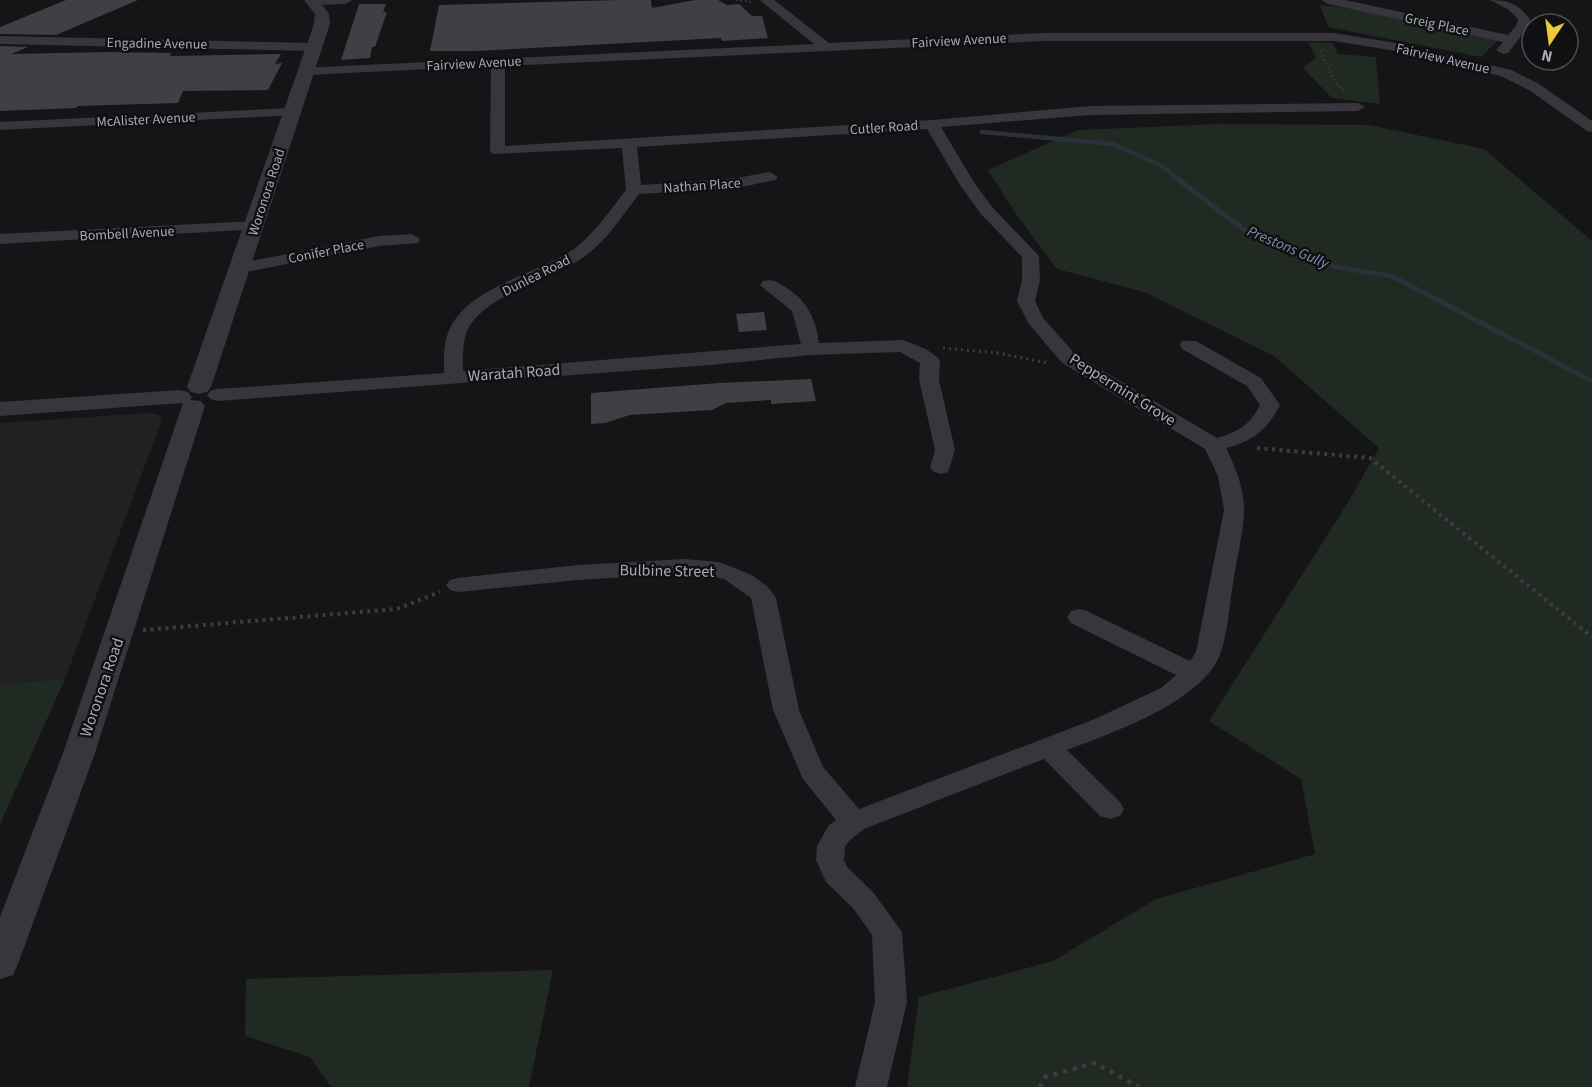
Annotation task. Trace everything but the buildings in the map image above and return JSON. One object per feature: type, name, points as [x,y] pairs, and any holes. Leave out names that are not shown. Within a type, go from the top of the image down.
[{"type":"street","points":[[311,1],[346,0]]},
{"type":"street","points":[[766,0],[825,46]]},
{"type":"street","name":"Greig Place","points":[[1328,0],[1511,40]]},
{"type":"street","points":[[1489,67],[1522,27],[1524,19],[1513,7],[1496,0]]},
{"type":"street","name":"Woronora Road","points":[[0,964],[78,756],[323,19],[311,1]]},
{"type":"street","name":"Fairview Avenue","points":[[306,71],[1043,37],[1334,37],[1372,42],[1489,67],[1527,82],[1592,128]]},
{"type":"street","name":"Engadine Avenue","points":[[0,40],[313,47]]},
{"type":"street","name":"Cutler Road","points":[[498,62],[498,150],[639,139],[792,134],[932,124],[984,117],[1131,108],[1354,102]]},
{"type":"street","name":"McAlister Avenue","points":[[0,126],[291,112]]},
{"type":"street","points":[[778,117],[792,134]]},
{"type":"street","name":"Peppermint Grove","points":[[932,124],[968,185],[987,212],[1030,256],[1031,280],[1026,301],[1035,320],[1069,359],[1214,445]]},
{"type":"street","points":[[634,190],[639,139]]},
{"type":"street","name":"Nathan Place","points":[[634,190],[737,183],[770,177]]},
{"type":"street","name":"Dunlea Road","points":[[453,377],[456,334],[462,322],[484,302],[580,252],[595,238],[634,190]]},
{"type":"street","name":"Bombell Avenue","points":[[0,239],[255,226]]},
{"type":"street","name":"Conifer Place","points":[[241,268],[379,241],[412,239]]},
{"type":"street","points":[[769,285],[788,295],[807,319],[812,349]]},
{"type":"street","points":[[871,1087],[891,1002],[887,932],[863,900],[836,874],[830,860],[831,846],[839,833],[854,822],[1104,726],[1170,694],[1194,673],[1208,653],[1235,510],[1229,476],[1214,445],[1238,438],[1261,425],[1270,405],[1254,382],[1189,345]]},
{"type":"street","points":[[903,346],[919,352],[930,362],[930,380],[945,450],[941,468]]},
{"type":"street","name":"Waratah Road","points":[[0,409],[710,359],[812,349],[903,346]]},
{"type":"street","name":"Bulbine Street","points":[[458,585],[607,569],[686,567],[717,569],[736,575],[754,586],[764,598],[786,710],[812,772],[854,822]]},
{"type":"street","points":[[1079,617],[1194,673]]},
{"type":"street","points":[[1048,747],[1110,809]]},
{"type":"path","points":[[736,0],[753,2],[750,0]]},
{"type":"path","points":[[1325,61],[1336,83],[1354,102]]},
{"type":"path","points":[[903,346],[998,352],[1052,363],[1069,359]]},
{"type":"path","points":[[1214,445],[1370,458],[1592,637]]},
{"type":"path","points":[[120,632],[397,609],[458,585]]},
{"type":"path","points":[[1040,1087],[1045,1077],[1095,1063],[1139,1087]]},
{"type":"shaded area","points":[[1320,5],[1363,10],[1499,39],[1481,57],[1328,27]]},
{"type":"shaded area","points":[[1308,42],[1332,43],[1338,54],[1376,57],[1380,104],[1332,98],[1303,68],[1316,57]]},
{"type":"shaded area","points":[[1219,124],[1369,125],[1484,149],[1592,241],[1592,1087],[907,1087],[919,997],[1053,961],[1156,899],[1315,854],[1301,779],[1209,721],[1347,504],[1379,448],[1274,356],[1144,292],[1057,269],[1016,214],[988,170],[1078,130]]},
{"type":"shaded area","points":[[150,413],[159,415],[162,420],[65,679],[0,684],[0,423]]},
{"type":"shaded area","points":[[65,679],[0,824],[0,684]]},
{"type":"shaded area","points":[[553,970],[529,1087],[331,1087],[310,1057],[245,1036],[246,979]]},
{"type":"waterway","name":"Prestons Gully","points":[[982,132],[1113,144],[1160,165],[1181,181]]},
{"type":"waterway","name":"Prestons Gully","points":[[1179,180],[1243,229],[1336,267],[1392,276],[1592,381]]}]
